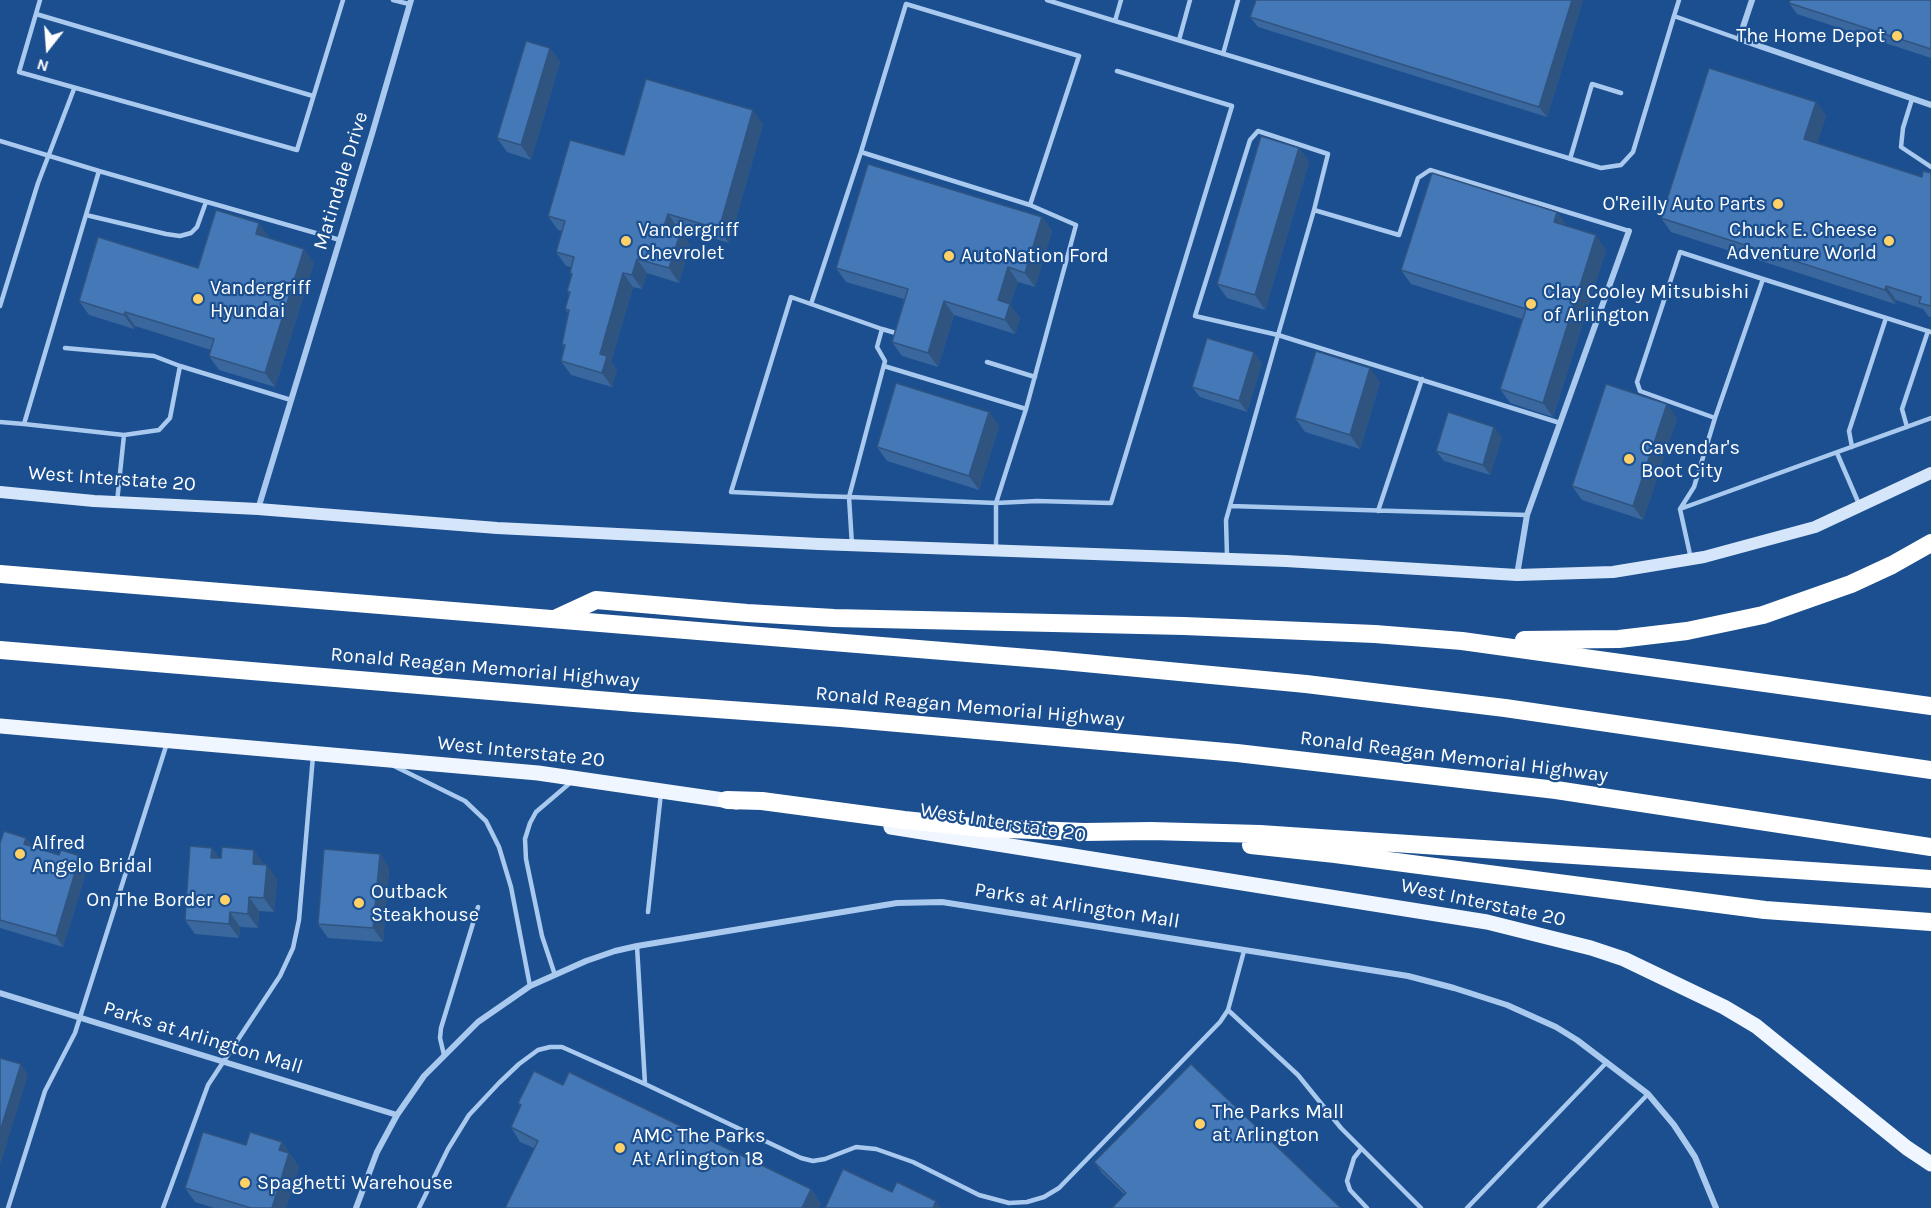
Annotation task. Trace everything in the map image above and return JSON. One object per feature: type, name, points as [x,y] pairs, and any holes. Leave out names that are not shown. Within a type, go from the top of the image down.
[{"type":"highway","points":[[1462,641],[1619,639],[1698,629],[1763,615],[1813,598],[1882,570],[1931,543]]},
{"type":"highway","points":[[0,574],[1053,660],[1306,684],[1517,709],[1931,770]]},
{"type":"highway","points":[[555,619],[596,600],[834,618],[1184,626],[1376,634],[1462,641],[1931,706]]},
{"type":"highway","name":"Ronald Reagan Memorial Highway","points":[[0,650],[841,718],[1237,753],[1556,790],[1931,847]]},
{"type":"highway","points":[[727,800],[762,801],[983,828],[1084,832],[1260,834],[1931,879]]},
{"type":"highway","points":[[1084,832],[1157,840],[1324,852],[1765,910],[1931,922]]},
{"type":"main road","name":"West Interstate 20","points":[[0,492],[497,528],[852,545],[1227,559],[1517,575],[1613,572],[1691,559],[1815,527],[1931,473]]},
{"type":"main road","name":"West Interstate 20","points":[[0,726],[577,777],[1487,922],[1591,948],[1624,959],[1724,1007],[1756,1026],[1907,1148],[1931,1164]]},
{"type":"street","points":[[1752,0],[1739,39],[1931,105]]},
{"type":"street","name":"Matindale Drive","points":[[258,509],[410,2]]},
{"type":"street","points":[[1517,575],[1527,514],[1629,231]]},
{"type":"street","name":"Parks at Arlington Mall","points":[[356,1208],[377,1152],[397,1115],[424,1076],[478,1022],[530,986],[615,951],[637,946],[897,903],[942,902],[1416,977],[1507,1005],[1556,1027],[1582,1043],[1648,1094],[1674,1125],[1695,1157],[1716,1208]]},
{"type":"street","name":"Parks at Arlington Mall","points":[[0,993],[397,1115]]},
{"type":"lane","points":[[40,0],[19,72],[297,150],[343,0]]},
{"type":"lane","points":[[393,0],[410,2]]},
{"type":"lane","points":[[1047,0],[1601,168],[1621,165],[1633,152],[1679,0]]},
{"type":"lane","points":[[1073,8],[1075,0]]},
{"type":"lane","points":[[1115,21],[1121,0]]},
{"type":"lane","points":[[1179,40],[1190,0]]},
{"type":"lane","points":[[1223,54],[1238,0]]},
{"type":"lane","points":[[811,304],[906,4],[1079,56],[1030,206]]},
{"type":"lane","points":[[36,14],[313,96]]},
{"type":"lane","points":[[1674,16],[1739,39]]},
{"type":"lane","points":[[908,337],[791,297],[731,492],[996,503],[1037,501],[1111,503],[1232,106],[1117,71]]},
{"type":"lane","points":[[1570,159],[1592,84],[1621,93]]},
{"type":"lane","points":[[0,306],[38,183],[74,89]]},
{"type":"lane","points":[[1912,99],[1903,129],[1901,147],[1931,167]]},
{"type":"lane","points":[[1227,559],[1226,520],[1278,335],[1314,210],[1328,154],[1258,131],[1250,140],[1195,316],[1278,335],[1560,423]]},
{"type":"lane","points":[[0,141],[340,240]]},
{"type":"lane","points":[[861,152],[1030,206],[1076,225],[1026,409],[996,503],[996,550]]},
{"type":"lane","points":[[1314,210],[1399,235],[1418,178],[1430,170],[1629,231]]},
{"type":"lane","points":[[24,424],[99,171]]},
{"type":"lane","points":[[86,215],[180,236],[191,233],[197,227],[206,202]]},
{"type":"lane","points":[[1715,418],[1640,392],[1637,382],[1680,252],[1930,331],[1902,410],[1907,427]]},
{"type":"lane","points":[[1691,559],[1680,509],[1694,487],[1763,279]]},
{"type":"lane","points":[[1852,447],[1849,431],[1886,318]]},
{"type":"lane","points":[[852,545],[849,497],[885,361],[877,347],[882,329]]},
{"type":"lane","points":[[64,348],[154,356],[291,400]]},
{"type":"lane","points":[[987,362],[1035,377]]},
{"type":"lane","points":[[0,422],[124,435],[159,430],[170,418],[180,366]]},
{"type":"lane","points":[[884,366],[1026,409]]},
{"type":"lane","points":[[1378,511],[1422,379]]},
{"type":"lane","points":[[1680,509],[1931,418]]},
{"type":"lane","points":[[117,502],[124,435]]},
{"type":"lane","points":[[1837,453],[1860,507]]},
{"type":"lane","points":[[1230,506],[1527,514]]},
{"type":"lane","points":[[8,1208],[45,1091],[75,1033],[168,740]]},
{"type":"lane","points":[[163,1208],[208,1085],[280,976],[293,948],[299,920],[313,753]]},
{"type":"lane","points":[[378,759],[465,801],[486,821],[499,847],[511,887],[530,986]]},
{"type":"lane","points":[[555,975],[542,936],[526,859],[525,839],[536,813],[577,777]]},
{"type":"lane","points":[[648,912],[661,790]]},
{"type":"lane","points":[[444,1054],[440,1038],[441,1028],[478,907]]},
{"type":"lane","points":[[637,946],[645,1084]]},
{"type":"lane","points":[[419,1208],[448,1149],[469,1115],[519,1064],[538,1050],[550,1047],[562,1047],[801,1158],[813,1161],[825,1159],[856,1147],[876,1149],[913,1162],[979,1195],[1009,1203],[1027,1202],[1044,1197],[1059,1188],[1220,1022],[1228,1010],[1244,951]]},
{"type":"lane","points":[[1228,1010],[1298,1075],[1341,1128],[1421,1208]]},
{"type":"lane","points":[[1467,1208],[1607,1062]]},
{"type":"lane","points":[[1539,1208],[1648,1094]]},
{"type":"lane","points":[[1361,1149],[1354,1158],[1347,1181],[1350,1190],[1367,1208]]},
{"type":"building","points":[[1256,0],[1572,0],[1539,107],[1250,17]]},
{"type":"building","name":"The Home Depot","points":[[1790,0],[1931,0],[1931,49],[1789,3]]},
{"type":"building","points":[[526,41],[550,48],[521,145],[497,138]]},
{"type":"building","name":"O'Reilly Auto Parts","points":[[1709,68],[1816,102],[1804,139],[1922,177],[1923,171],[1931,173],[1931,306],[1919,303],[1921,297],[1886,286],[1885,290],[1661,218]]},
{"type":"building","name":"Vandergriff Chevrolet","points":[[646,79],[753,110],[719,229],[668,214],[664,226],[681,231],[669,268],[637,259],[632,275],[623,273],[600,354],[607,356],[602,373],[561,361],[569,310],[565,309],[570,292],[567,291],[574,257],[556,252],[565,221],[548,216],[570,140],[624,155]]},
{"type":"building","points":[[1261,136],[1299,148],[1255,295],[1217,284]]},
{"type":"building","name":"AutoNation Ford","points":[[868,164],[1042,217],[1025,273],[1008,267],[998,300],[1010,304],[1005,320],[944,301],[928,353],[892,342],[908,289],[836,268]]},
{"type":"building","name":"Clay Cooley Mitsubishi of Arlington","points":[[1432,173],[1557,212],[1554,222],[1596,235],[1543,403],[1500,389],[1526,309],[1401,270]]},
{"type":"building","name":"Vandergriff Hyundai","points":[[216,210],[259,223],[256,234],[304,249],[265,373],[209,356],[214,339],[125,312],[124,315],[79,301],[98,237],[198,268]]},
{"type":"building","points":[[1207,338],[1254,352],[1239,401],[1192,387]]},
{"type":"building","points":[[1316,351],[1370,368],[1350,435],[1295,418]]},
{"type":"building","points":[[896,383],[989,412],[969,476],[877,447]]},
{"type":"building","name":"Cavendar's Boot City","points":[[1606,384],[1667,404],[1633,506],[1572,486]]},
{"type":"building","points":[[1448,412],[1494,427],[1483,465],[1436,451]]},
{"type":"building","points":[[4,831],[26,838],[24,844],[59,855],[61,850],[80,856],[56,936],[0,920],[0,843]]},
{"type":"building","points":[[190,846],[212,848],[211,858],[221,858],[222,847],[254,850],[253,864],[267,865],[264,898],[249,897],[248,914],[230,912],[229,924],[185,920]]},
{"type":"building","name":"Outback Steakhouse","points":[[324,849],[380,854],[373,928],[318,924]]},
{"type":"building","points":[[0,1058],[21,1064],[0,1131]]},
{"type":"building","name":"The Parks Mall at Arlington","points":[[1191,1064],[1341,1208],[1112,1208],[1126,1193],[1094,1162]]},
{"type":"building","name":"AMC The Parks At Arlington 18","points":[[534,1071],[563,1085],[569,1072],[811,1189],[802,1208],[505,1208],[538,1141],[511,1127],[521,1105],[518,1103]]},
{"type":"building","points":[[203,1132],[246,1145],[250,1132],[282,1142],[279,1150],[289,1153],[272,1208],[251,1208],[185,1188]]},
{"type":"building","points":[[843,1169],[892,1192],[897,1182],[936,1201],[933,1208],[825,1208]]},
{"type":"place","name":"The Home Depot","points":[[1897,36]]},
{"type":"place","name":"O'Reilly Auto Parts","points":[[1778,204]]},
{"type":"place","name":"Vandergriff Chevrolet","points":[[626,241]]},
{"type":"place","name":"Chuck E. Cheese Adventure World","points":[[1889,241]]},
{"type":"place","name":"AutoNation Ford","points":[[949,256]]},
{"type":"place","name":"Vandergriff Hyundai","points":[[198,299]]},
{"type":"place","name":"Clay Cooley Mitsubishi of Arlington","points":[[1531,304]]},
{"type":"place","name":"Cavendar's Boot City","points":[[1629,459]]},
{"type":"place","name":"Alfred Angelo Bridal","points":[[20,854]]},
{"type":"place","name":"On The Border","points":[[225,900]]},
{"type":"place","name":"Outback Steakhouse","points":[[359,903]]},
{"type":"place","name":"The Parks Mall at Arlington","points":[[1200,1124]]},
{"type":"place","name":"AMC The Parks At Arlington 18","points":[[620,1148]]},
{"type":"place","name":"Spaghetti Warehouse","points":[[245,1183]]}]
